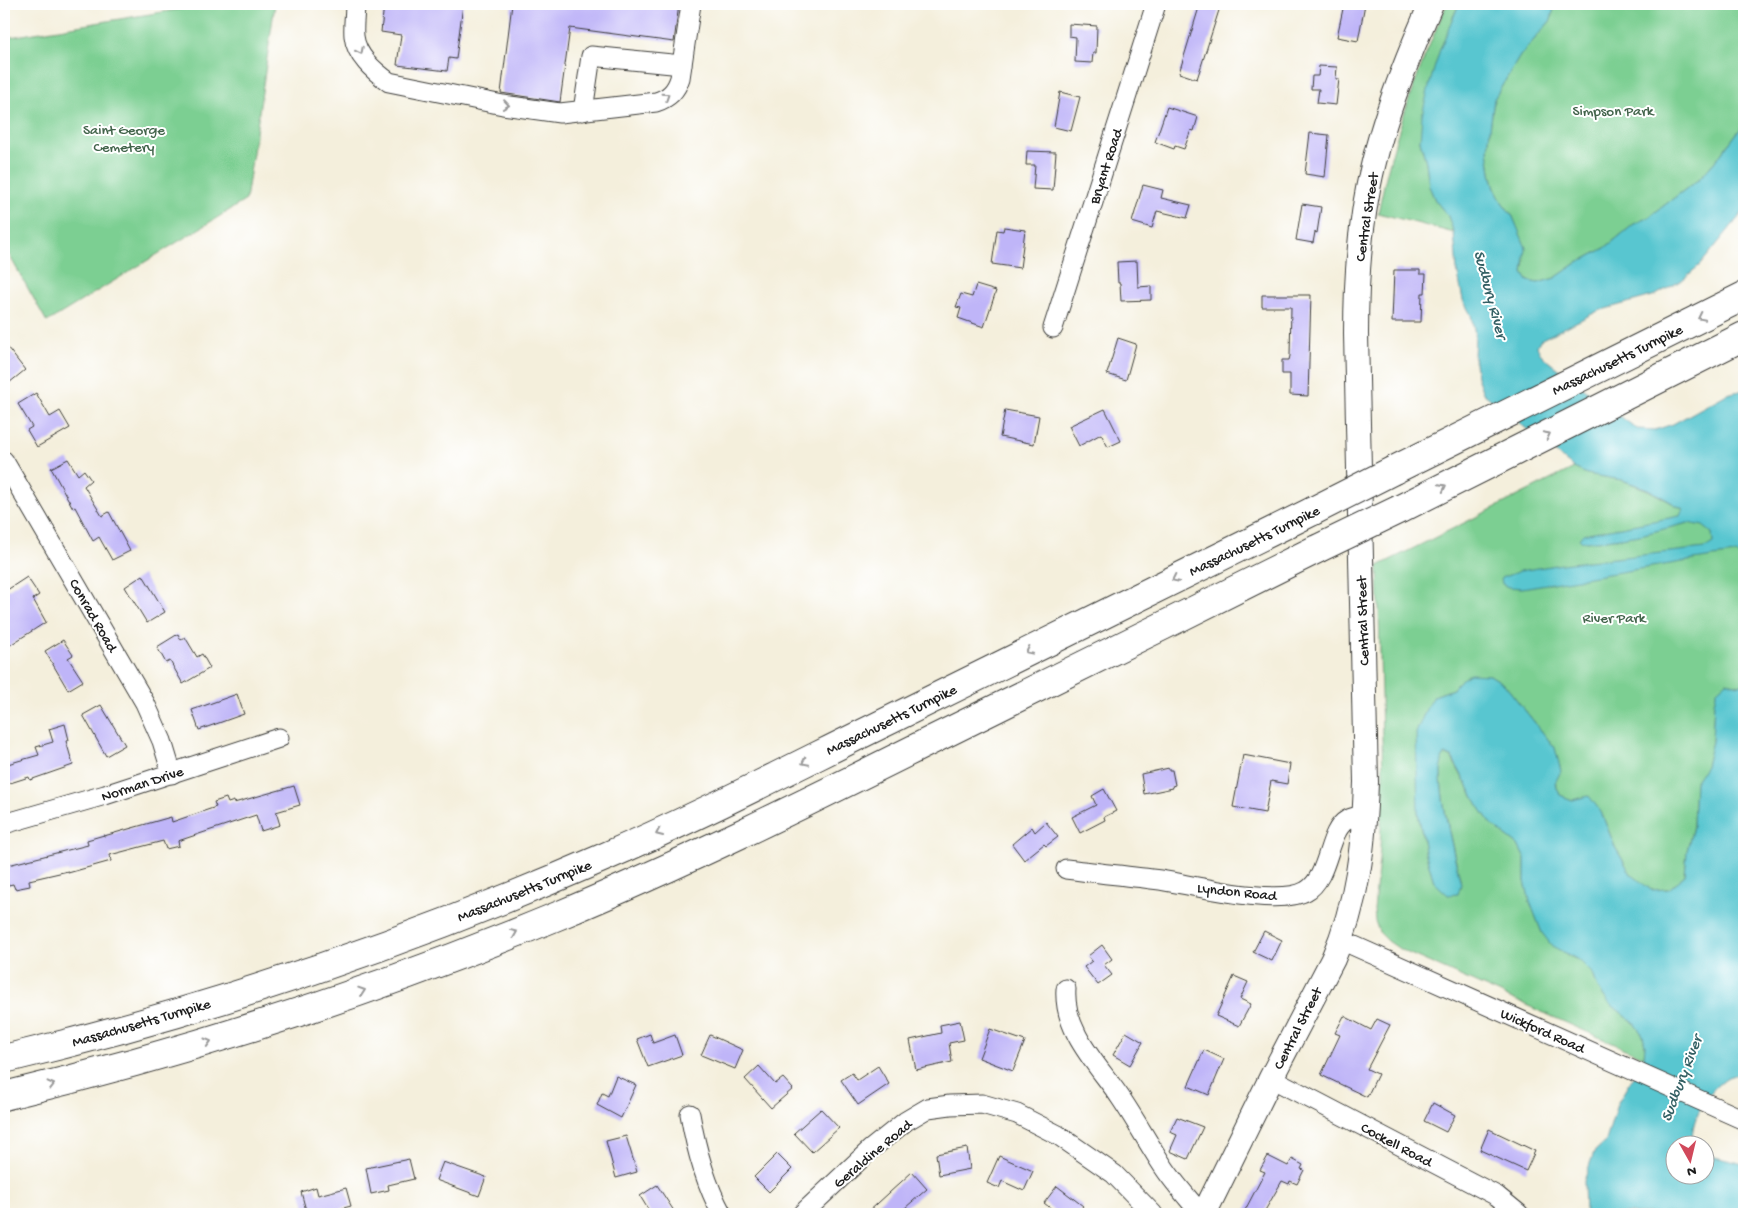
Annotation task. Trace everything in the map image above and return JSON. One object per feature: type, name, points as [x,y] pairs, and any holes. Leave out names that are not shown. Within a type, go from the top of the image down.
[{"type":"highway","name":"Massachusetts Turnpike","points":[[4,1059],[150,1020],[312,970],[432,928],[588,864],[714,807],[1744,296]]},
{"type":"highway","points":[[4,1096],[154,1057],[278,1020],[446,960],[556,916],[710,848],[801,805],[1400,509],[1744,336]]},
{"type":"main road","name":"Central Street","points":[[1204,1214],[1341,940],[1354,898],[1359,872],[1365,815],[1366,749],[1356,334],[1358,265],[1364,211],[1377,151],[1402,74],[1431,4]]},
{"type":"street","points":[[355,4],[354,36],[357,49],[376,73],[390,82],[503,105],[560,112],[656,102],[664,99],[677,87],[691,4]]},
{"type":"street","name":"Bryant Road","points":[[1053,328],[1156,4]]},
{"type":"street","points":[[583,111],[591,56],[682,65]]},
{"type":"street","name":"Conrad Road","points":[[4,461],[145,703],[162,741],[172,774]]},
{"type":"street","name":"Norman Drive","points":[[4,824],[89,800],[279,738]]},
{"type":"street","name":"Lyndon Road","points":[[1066,869],[1158,880],[1251,895],[1295,895],[1305,892],[1313,886],[1321,872],[1338,829],[1345,821],[1365,815]]},
{"type":"street","name":"Wickford Road","points":[[1341,940],[1740,1118]]},
{"type":"street","points":[[1066,989],[1066,999],[1073,1028],[1081,1042],[1098,1069],[1119,1096],[1163,1167],[1200,1214]]},
{"type":"street","name":"Cockell Road","points":[[1272,1078],[1497,1196],[1519,1214]]},
{"type":"street","name":"Geraldine Road","points":[[802,1214],[871,1149],[906,1121],[928,1108],[982,1104],[1017,1114],[1058,1135],[1114,1174],[1153,1214]]},
{"type":"street","points":[[690,1114],[703,1172],[722,1214]]},
{"type":"green space","name":"Saint George Cemetery","points":[[211,4],[275,4],[246,200],[47,322],[4,246],[4,38]]},
{"type":"green space","points":[[1447,4],[1459,4],[1453,17],[1420,141],[1426,162],[1429,186],[1435,200],[1448,216],[1454,233],[1378,213],[1390,159],[1406,107]]},
{"type":"green space","name":"Simpson Park","points":[[1555,4],[1744,4],[1744,124],[1699,179],[1649,217],[1634,224],[1605,248],[1577,263],[1555,278],[1538,283],[1528,281],[1523,273],[1525,261],[1513,217],[1495,189],[1488,150],[1494,99],[1520,56],[1551,20]]},
{"type":"green space","name":"River Park","points":[[1574,468],[1587,474],[1622,480],[1648,490],[1683,509],[1744,556],[1744,683],[1740,685],[1726,682],[1714,703],[1712,741],[1706,767],[1695,782],[1693,826],[1687,851],[1685,875],[1669,889],[1651,890],[1631,874],[1615,847],[1601,812],[1560,795],[1555,783],[1555,748],[1504,684],[1490,675],[1459,681],[1453,689],[1434,696],[1418,812],[1425,851],[1434,882],[1461,884],[1446,817],[1441,780],[1443,754],[1451,757],[1478,805],[1492,825],[1518,845],[1525,859],[1525,881],[1530,901],[1542,933],[1567,955],[1580,961],[1593,974],[1598,988],[1608,1002],[1633,1022],[1643,1035],[1645,1045],[1644,1057],[1401,950],[1379,932],[1375,921],[1374,910],[1380,848],[1383,782],[1378,566]]},
{"type":"water","name":"Sudbury River","points":[[1459,4],[1555,4],[1551,20],[1520,56],[1494,99],[1490,129],[1488,150],[1495,189],[1513,217],[1526,248],[1523,273],[1528,281],[1538,283],[1555,278],[1577,263],[1605,248],[1634,224],[1649,217],[1699,179],[1744,124],[1744,211],[1700,265],[1682,280],[1656,295],[1598,311],[1540,340],[1537,346],[1540,353],[1549,362],[1637,429],[1655,430],[1673,424],[1727,394],[1744,390],[1744,557],[1735,554],[1713,557],[1522,588],[1508,587],[1502,584],[1501,578],[1520,571],[1562,564],[1705,548],[1713,543],[1712,533],[1703,526],[1688,523],[1640,535],[1606,540],[1586,542],[1579,539],[1583,534],[1680,516],[1683,509],[1648,489],[1622,480],[1587,474],[1574,468],[1483,393],[1477,377],[1474,356],[1475,334],[1471,315],[1463,300],[1457,270],[1454,233],[1448,216],[1435,200],[1429,186],[1426,162],[1420,141],[1422,115],[1429,86],[1440,49]]},
{"type":"water","name":"Sudbury River","points":[[1470,674],[1490,675],[1504,684],[1555,748],[1561,771],[1555,783],[1560,795],[1572,800],[1589,796],[1601,812],[1615,847],[1631,874],[1651,890],[1669,889],[1685,875],[1687,851],[1693,826],[1695,782],[1706,766],[1712,741],[1714,703],[1717,690],[1726,682],[1740,685],[1744,683],[1744,1074],[1728,1077],[1713,1089],[1701,1107],[1692,1136],[1666,1136],[1666,1186],[1716,1186],[1716,1157],[1744,1164],[1744,1214],[1585,1214],[1584,1181],[1594,1152],[1606,1141],[1617,1104],[1644,1057],[1645,1045],[1643,1035],[1633,1022],[1608,1002],[1598,988],[1593,974],[1580,961],[1552,946],[1542,933],[1530,902],[1525,881],[1525,859],[1518,845],[1492,825],[1478,805],[1452,757],[1444,754],[1441,765],[1443,798],[1461,884],[1458,894],[1448,895],[1434,882],[1425,851],[1418,812],[1416,733],[1426,709],[1434,696],[1453,689],[1459,681]]},
{"type":"building","points":[[384,4],[463,4],[456,59],[449,58],[447,71],[397,65],[401,35],[381,32]]},
{"type":"building","points":[[512,4],[679,4],[674,42],[570,28],[560,102],[501,93]]},
{"type":"building","points":[[1200,4],[1221,4],[1197,79],[1179,73]]},
{"type":"building","points":[[1344,4],[1365,4],[1358,41],[1337,37]]},
{"type":"building","points":[[1069,24],[1097,26],[1096,53],[1093,53],[1092,63],[1075,62],[1076,37],[1069,36]]},
{"type":"building","points":[[1319,66],[1337,67],[1336,79],[1339,79],[1336,105],[1317,103],[1319,89],[1311,89],[1312,76],[1318,76]]},
{"type":"building","points":[[1060,92],[1080,97],[1071,131],[1054,127]]},
{"type":"building","points":[[1167,107],[1198,117],[1194,131],[1191,130],[1184,149],[1175,146],[1174,149],[1155,142]]},
{"type":"building","points":[[1310,133],[1329,135],[1325,177],[1305,174]]},
{"type":"building","points":[[1027,151],[1056,152],[1053,190],[1033,189],[1035,165],[1026,165]]},
{"type":"building","points":[[1143,185],[1163,190],[1161,198],[1191,205],[1187,218],[1157,211],[1152,228],[1132,222]]},
{"type":"building","points":[[1302,204],[1321,207],[1317,233],[1315,232],[1313,243],[1296,240]]},
{"type":"building","points":[[1004,227],[1025,230],[1020,268],[992,264],[997,230],[1003,231]]},
{"type":"building","points":[[1137,261],[1138,287],[1151,286],[1151,300],[1121,301],[1117,262]]},
{"type":"building","points":[[1394,270],[1420,270],[1420,274],[1426,274],[1425,293],[1422,293],[1421,322],[1392,322]]},
{"type":"building","points":[[976,285],[996,291],[984,327],[958,318],[961,308],[956,307],[961,294],[972,297]]},
{"type":"building","points":[[1262,295],[1311,295],[1308,396],[1290,395],[1290,374],[1282,374],[1282,360],[1289,360],[1290,356],[1291,307],[1262,307]]},
{"type":"building","points":[[1118,338],[1136,344],[1126,380],[1107,374]]},
{"type":"building","points":[[4,343],[25,370],[4,387]]},
{"type":"building","points":[[36,393],[50,417],[60,411],[70,428],[37,447],[27,430],[32,427],[18,404]]},
{"type":"building","points":[[1105,409],[1121,441],[1108,447],[1101,434],[1079,446],[1069,426]]},
{"type":"building","points":[[1005,410],[1039,416],[1034,444],[1000,437]]},
{"type":"building","points":[[68,459],[78,475],[84,470],[91,480],[84,486],[102,516],[109,512],[130,551],[112,560],[99,537],[93,541],[51,468]]},
{"type":"building","points":[[143,575],[165,612],[147,623],[125,587]]},
{"type":"building","points":[[27,577],[39,595],[33,599],[46,622],[4,649],[4,592]]},
{"type":"building","points":[[178,634],[181,640],[185,637],[197,657],[202,654],[210,668],[183,684],[170,661],[166,663],[157,647]]},
{"type":"building","points":[[63,640],[73,655],[68,658],[83,681],[68,690],[45,651]]},
{"type":"building","points":[[237,694],[244,714],[199,730],[192,710]]},
{"type":"building","points":[[101,705],[125,745],[106,756],[83,715]]},
{"type":"building","points":[[65,724],[69,740],[66,741],[73,765],[30,780],[29,777],[4,785],[4,765],[39,755],[36,747],[53,742],[49,729]]},
{"type":"building","points":[[1243,755],[1290,764],[1287,784],[1271,781],[1265,813],[1233,807]]},
{"type":"building","points":[[1169,768],[1169,770],[1172,770],[1175,785],[1172,786],[1173,788],[1144,794],[1141,774]]},
{"type":"building","points":[[294,786],[300,805],[276,812],[280,825],[261,831],[256,815],[178,841],[179,846],[166,849],[163,841],[110,855],[111,861],[68,873],[68,871],[29,880],[30,886],[15,889],[13,884],[4,886],[4,866],[88,845],[87,840],[171,817],[172,822],[216,807],[214,802],[226,798],[228,803],[234,801],[234,803]]},
{"type":"building","points":[[1104,789],[1116,811],[1104,817],[1105,820],[1080,833],[1072,817],[1096,805],[1092,796]]},
{"type":"building","points":[[1046,822],[1058,837],[1046,846],[1044,844],[1024,860],[1012,844],[1032,827],[1035,832]]},
{"type":"building","points":[[1264,931],[1282,940],[1272,961],[1253,952]]},
{"type":"building","points":[[1102,945],[1112,959],[1104,965],[1112,975],[1098,985],[1084,967],[1092,961],[1088,956]]},
{"type":"building","points":[[1234,976],[1248,982],[1240,999],[1251,1004],[1239,1026],[1216,1016]]},
{"type":"building","points":[[1344,1016],[1371,1030],[1377,1019],[1390,1025],[1367,1069],[1378,1074],[1367,1097],[1321,1075],[1340,1035],[1335,1033]]},
{"type":"building","points":[[960,1021],[964,1040],[949,1043],[952,1062],[916,1070],[910,1040],[941,1033],[940,1025]]},
{"type":"building","points":[[990,1029],[1025,1041],[1013,1071],[979,1058]]},
{"type":"building","points":[[1126,1032],[1143,1042],[1130,1065],[1113,1055]]},
{"type":"building","points":[[650,1034],[653,1043],[675,1035],[682,1055],[648,1067],[637,1039]]},
{"type":"building","points":[[710,1035],[743,1050],[735,1069],[701,1055]]},
{"type":"building","points":[[1204,1050],[1224,1059],[1209,1095],[1188,1086]]},
{"type":"building","points":[[759,1066],[775,1084],[783,1078],[793,1089],[771,1108],[745,1079]]},
{"type":"building","points":[[878,1066],[889,1084],[858,1105],[841,1080],[852,1073],[857,1080]]},
{"type":"building","points":[[616,1076],[636,1085],[621,1118],[597,1105],[602,1093],[608,1096]]},
{"type":"building","points":[[1433,1103],[1455,1115],[1446,1132],[1424,1121]]},
{"type":"building","points":[[821,1109],[839,1128],[812,1152],[794,1133]]},
{"type":"building","points":[[1177,1117],[1203,1127],[1188,1159],[1170,1151],[1177,1135],[1170,1132]]},
{"type":"building","points":[[1489,1129],[1535,1151],[1526,1171],[1480,1150]]},
{"type":"building","points":[[626,1136],[637,1172],[616,1178],[606,1141]]},
{"type":"building","points":[[967,1148],[970,1169],[939,1175],[936,1154]]},
{"type":"building","points":[[777,1154],[792,1169],[769,1192],[754,1177]]},
{"type":"building","points":[[999,1156],[1033,1171],[1024,1191],[1002,1181],[999,1188],[987,1183]]},
{"type":"building","points":[[1268,1156],[1288,1166],[1292,1159],[1303,1165],[1301,1169],[1304,1170],[1297,1184],[1290,1181],[1289,1184],[1282,1181],[1263,1214],[1243,1214],[1265,1172],[1260,1170]]},
{"type":"building","points":[[409,1159],[414,1179],[388,1185],[389,1190],[371,1194],[366,1168]]},
{"type":"building","points":[[443,1162],[486,1177],[479,1196],[436,1180]]},
{"type":"building","points":[[912,1172],[927,1189],[898,1214],[866,1214]]},
{"type":"building","points":[[657,1185],[676,1214],[651,1214],[640,1196]]},
{"type":"building","points":[[1057,1186],[1083,1206],[1077,1214],[1058,1214],[1044,1203]]},
{"type":"building","points":[[316,1187],[318,1195],[346,1188],[351,1206],[321,1214],[307,1214],[301,1192]]}]
